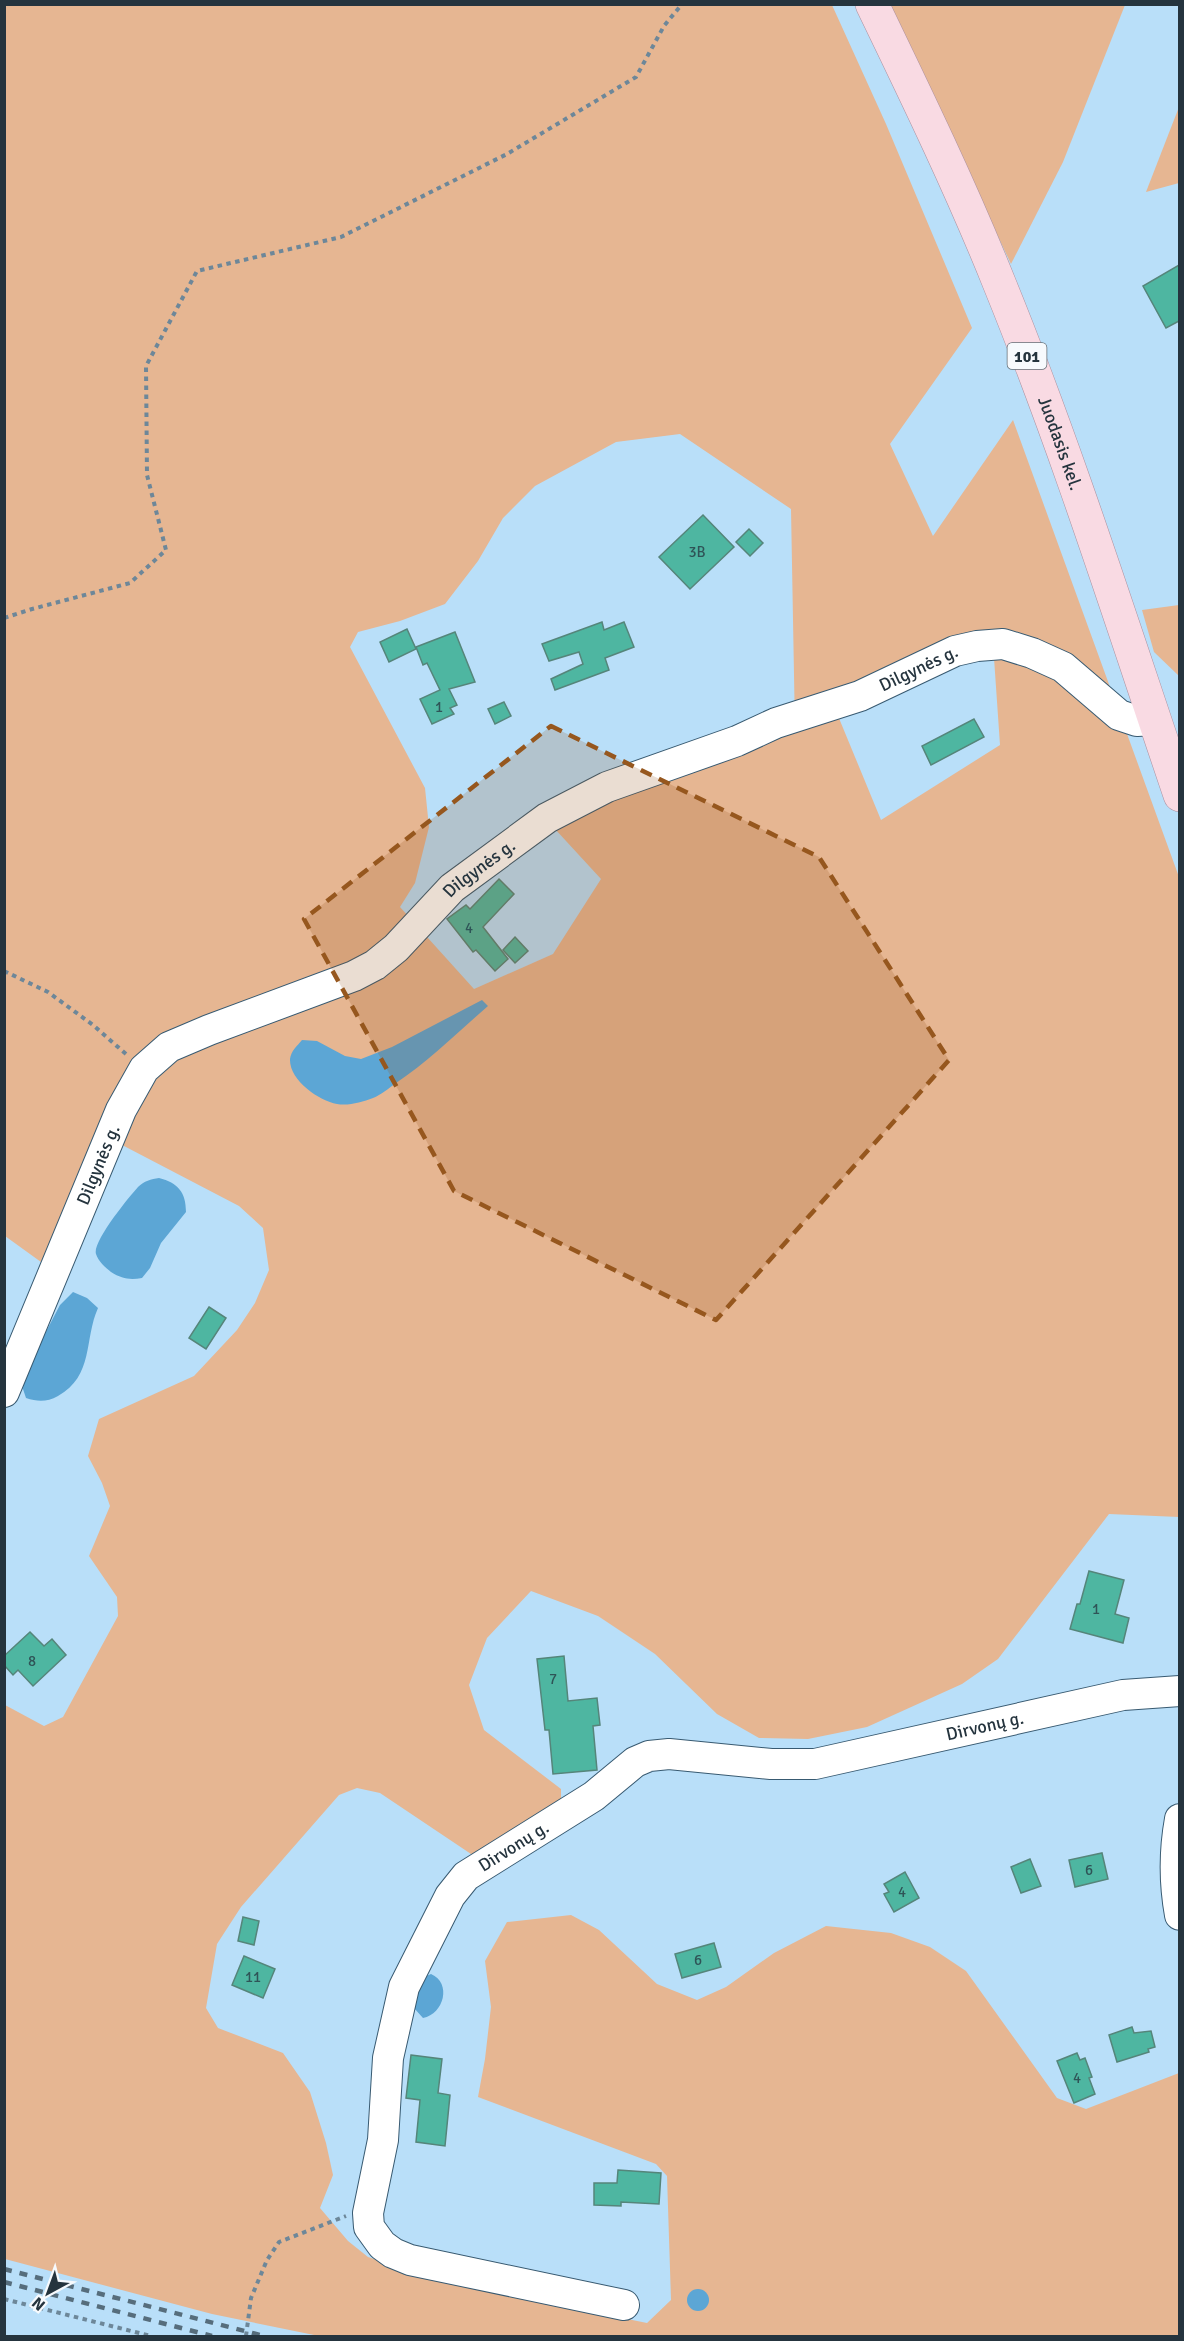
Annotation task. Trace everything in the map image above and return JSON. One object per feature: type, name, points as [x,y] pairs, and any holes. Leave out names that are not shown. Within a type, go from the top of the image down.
[{"type":"main road","name":"Juodasis kel.","points":[[872,4],[922,108],[1000,285],[1061,446],[1179,795]]},
{"type":"street","name":"Dilgynės g.","points":[[4,1392],[121,1110],[144,1069],[169,1047],[354,976],[375,965],[405,939],[452,888],[557,813],[607,787],[737,741],[776,723],[860,696],[955,651],[977,646],[1003,644],[1032,653],[1063,667],[1119,715],[1137,721],[1154,720]]},
{"type":"street","name":"Dirvonų g.","points":[[624,2305],[410,2260],[393,2253],[369,2228],[370,2205],[383,2140],[388,2058],[404,1987],[450,1896],[466,1876],[594,1796],[635,1762],[649,1756],[669,1754],[771,1764],[815,1764],[1123,1695],[1179,1691]]},
{"type":"street","points":[[1179,1819],[1174,1875],[1179,1915]]},
{"type":"path","points":[[4,618],[130,583],[166,550],[147,475],[146,366],[197,271],[341,237],[507,154],[636,77],[664,26],[682,4]]},
{"type":"path","points":[[4,971],[48,992],[93,1025],[144,1069]]},
{"type":"path","points":[[246,2337],[251,2298],[267,2260],[279,2242],[370,2205]]},
{"type":"path","points":[[4,2299],[152,2337]]},
{"type":"highlighted area","points":[[551,726],[819,857],[949,1060],[716,1320],[454,1191],[304,919]]},
{"type":"shaded area","points":[[4,5],[832,5],[886,124],[972,328],[890,444],[933,536],[1013,420],[1179,877],[1179,1517],[1109,1514],[998,1659],[962,1684],[867,1727],[808,1739],[759,1738],[717,1714],[655,1654],[598,1616],[531,1591],[487,1638],[469,1685],[484,1730],[561,1789],[561,1804],[496,1851],[471,1854],[380,1793],[357,1788],[339,1795],[241,1907],[217,1944],[206,2008],[218,2028],[283,2053],[310,2092],[333,2175],[320,2208],[348,2241],[368,2257],[499,2293],[647,2323],[671,2300],[667,2176],[656,2164],[478,2097],[491,2007],[485,1961],[507,1922],[571,1915],[599,1930],[657,1984],[697,2000],[726,1987],[774,1953],[826,1926],[891,1933],[930,1947],[966,1971],[1057,2098],[1086,2109],[1179,2073],[1179,2336],[319,2336],[212,2314],[5,2259],[5,1705],[44,1726],[63,1717],[118,1616],[117,1597],[89,1556],[110,1506],[102,1483],[88,1456],[99,1419],[194,1376],[237,1330],[255,1303],[269,1270],[263,1228],[239,1206],[101,1134],[41,1262],[5,1236]],"holes":[[[680,434],[791,509],[795,730],[615,799],[555,829],[601,879],[553,954],[474,989],[400,907],[415,883],[429,827],[425,788],[350,647],[358,632],[400,621],[445,604],[478,561],[503,518],[535,486],[616,442]],[[957,641],[994,658],[1000,745],[881,820],[829,694]]]},
{"type":"shaded area","points":[[889,5],[1125,5],[1063,162],[1011,264]]},
{"type":"shaded area","points":[[1179,107],[1179,183],[1146,192]]},
{"type":"shaded area","points":[[1180,605],[1179,676],[1154,652],[1142,610]]},
{"type":"water","points":[[482,1000],[488,1006],[420,1065],[376,1097],[346,1104],[330,1102],[306,1088],[291,1067],[290,1059],[294,1049],[302,1040],[317,1041],[345,1056],[361,1059],[392,1047]]},
{"type":"water","points":[[159,1178],[180,1189],[186,1212],[161,1243],[150,1268],[142,1278],[130,1279],[119,1276],[100,1262],[96,1248],[112,1220],[138,1187]]},
{"type":"water","points":[[73,1292],[87,1298],[98,1308],[83,1368],[69,1388],[58,1396],[42,1401],[26,1398],[23,1389],[24,1375],[60,1305]]},
{"type":"water","points":[[431,1974],[442,1984],[443,1998],[436,2011],[423,2018],[414,2008],[416,1992],[421,1980]]},
{"type":"water","points":[[698,2289],[706,2292],[709,2300],[706,2308],[698,2311],[690,2308],[687,2300],[690,2292]]},
{"type":"building","points":[[1179,265],[1179,321],[1166,328],[1143,286]]},
{"type":"building","points":[[703,515],[734,547],[690,589],[659,557]]},
{"type":"building","points":[[749,529],[763,543],[750,556],[736,542]]},
{"type":"building","points":[[602,622],[604,630],[624,622],[634,647],[605,658],[609,670],[555,690],[551,679],[583,664],[579,652],[549,661],[542,644]]},
{"type":"building","points":[[407,629],[416,649],[389,662],[380,642]]},
{"type":"building","points":[[455,632],[475,682],[449,689],[457,705],[450,708],[454,714],[432,724],[420,699],[440,690],[427,663],[423,665],[416,647]]},
{"type":"building","points":[[504,702],[511,716],[495,724],[488,709]]},
{"type":"building","points":[[974,719],[984,737],[931,765],[922,746]]},
{"type":"building","points":[[499,879],[514,894],[483,927],[508,959],[495,971],[476,950],[473,952],[447,919],[466,905],[470,909]]},
{"type":"building","points":[[515,937],[528,951],[515,963],[503,950]]},
{"type":"building","points":[[209,1307],[226,1318],[206,1349],[189,1338]]},
{"type":"building","points":[[1089,1571],[1124,1580],[1115,1614],[1129,1618],[1123,1643],[1070,1629]]},
{"type":"building","points":[[30,1632],[44,1646],[52,1639],[66,1655],[33,1686],[18,1670],[13,1675],[4,1665],[4,1656]]},
{"type":"building","points":[[564,1656],[568,1701],[597,1698],[600,1725],[593,1726],[597,1770],[553,1774],[549,1730],[545,1730],[537,1659]]},
{"type":"building","points":[[1102,1853],[1108,1879],[1075,1887],[1069,1860]]},
{"type":"building","points":[[1030,1859],[1041,1886],[1021,1893],[1011,1867]]},
{"type":"building","points":[[905,1872],[919,1898],[894,1912],[884,1894],[889,1892],[884,1884]]},
{"type":"building","points":[[243,1917],[259,1921],[254,1945],[238,1941]]},
{"type":"building","points":[[714,1943],[721,1967],[682,1978],[675,1954]]},
{"type":"building","points":[[244,1956],[275,1969],[263,1998],[232,1985]]},
{"type":"building","points":[[1132,2027],[1134,2033],[1151,2031],[1155,2047],[1148,2049],[1149,2052],[1117,2062],[1109,2035]]},
{"type":"building","points":[[1077,2053],[1080,2060],[1085,2058],[1095,2094],[1074,2103],[1057,2061]]},
{"type":"building","points":[[411,2055],[442,2059],[438,2093],[450,2095],[445,2146],[416,2142],[420,2100],[406,2098]]},
{"type":"building","points":[[618,2170],[661,2173],[659,2204],[621,2202],[621,2206],[594,2205],[594,2183],[617,2183]]},
{"type":"railway","points":[[4,2269],[264,2336]]},
{"type":"railway","points":[[4,2282],[212,2336]]}]
